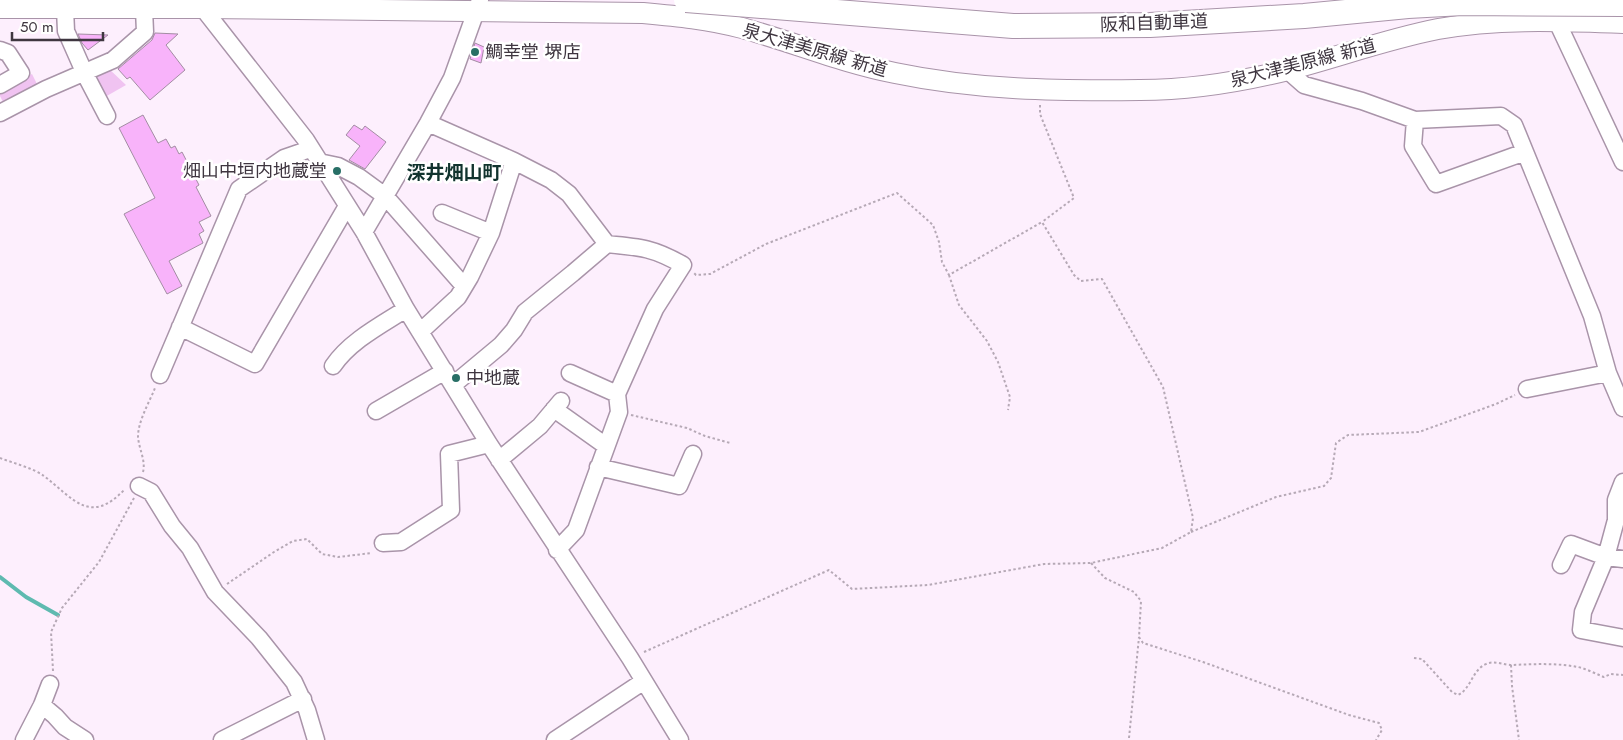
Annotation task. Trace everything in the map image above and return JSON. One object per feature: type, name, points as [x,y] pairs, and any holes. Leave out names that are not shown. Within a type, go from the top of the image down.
[{"type":"highway","name":"阪和自動車道","points":[[686,0],[1013,26],[1150,25],[1304,16],[1463,3],[1623,4]]},
{"type":"main road","name":"泉大津美原線 新道","points":[[0,8],[144,9],[199,4],[478,5],[643,13],[690,18],[739,27],[850,62],[893,73],[950,83],[994,88],[1039,90],[1143,90],[1234,82],[1288,70],[1408,36],[1470,25],[1556,21],[1623,23]]},
{"type":"street","points":[[1547,0],[1623,162]]},
{"type":"street","points":[[199,4],[306,140],[364,232],[420,332],[489,444],[630,658],[680,740]]},
{"type":"street","points":[[364,232],[452,78],[478,5]]},
{"type":"street","points":[[65,8],[66,32],[107,116]]},
{"type":"street","points":[[0,113],[46,89],[85,74],[114,60],[145,32],[144,9]]},
{"type":"street","points":[[0,50],[8,53],[21,73],[0,85]]},
{"type":"street","points":[[1288,70],[1304,85],[1362,101],[1415,120],[1501,116],[1514,124],[1592,316],[1608,374],[1623,408]]},
{"type":"street","points":[[1415,120],[1413,146],[1436,184],[1525,152]]},
{"type":"street","points":[[428,123],[514,161],[551,180],[569,194],[607,244]]},
{"type":"street","points":[[160,374],[239,188],[284,158],[315,155],[359,177],[385,196],[464,286]]},
{"type":"street","points":[[420,332],[458,297],[491,233],[514,161]]},
{"type":"street","points":[[180,327],[255,364],[347,206]]},
{"type":"street","points":[[442,214],[491,233]]},
{"type":"street","points":[[376,411],[449,378],[501,345],[514,330],[525,312],[607,244],[644,247],[665,254],[684,265],[654,309],[617,394],[619,412],[576,530],[558,550]]},
{"type":"street","points":[[333,366],[349,348],[406,308]]},
{"type":"street","points":[[570,373],[617,394]]},
{"type":"street","points":[[1527,389],[1608,374]]},
{"type":"street","points":[[499,460],[540,426],[558,405],[606,446]]},
{"type":"street","points":[[383,543],[401,542],[450,510],[449,454],[489,444]]},
{"type":"street","points":[[598,467],[679,486],[692,454]]},
{"type":"street","points":[[1623,482],[1616,500],[1616,520],[1606,557],[1583,612],[1581,630],[1623,638]]},
{"type":"street","points":[[139,486],[151,492],[172,526],[190,548],[215,592],[259,638],[294,682],[301,696],[316,740]]},
{"type":"street","points":[[1561,565],[1571,544],[1606,557],[1623,559]]},
{"type":"street","points":[[555,740],[644,680]]},
{"type":"street","points":[[24,740],[42,705],[50,684]]},
{"type":"street","points":[[222,740],[301,696]]},
{"type":"street","points":[[42,705],[65,727],[86,740]]},
{"type":"path","points":[[949,275],[1042,222],[1074,198],[1040,114],[1039,90]]},
{"type":"path","points":[[684,265],[696,275],[710,274],[766,244],[897,193],[933,225],[939,242],[942,262],[949,275],[959,305],[986,341],[998,362],[1010,398],[1008,410]]},
{"type":"path","points":[[1042,222],[1074,275],[1081,281],[1102,279],[1162,387],[1193,518],[1191,532]]},
{"type":"path","points":[[50,684],[54,668],[51,632],[58,615],[99,562],[139,486],[144,467],[138,438],[139,428],[160,374]]},
{"type":"path","points":[[630,658],[829,570],[852,589],[928,585],[1044,564],[1091,563],[1162,548],[1191,532],[1276,498],[1324,486],[1331,478],[1336,443],[1348,435],[1419,432],[1496,404],[1527,389]]},
{"type":"path","points":[[619,412],[687,428],[705,436],[730,443]]},
{"type":"path","points":[[0,458],[42,475],[70,498],[94,508],[114,501],[127,487],[139,486]]},
{"type":"path","points":[[215,592],[293,541],[307,539],[322,554],[338,557],[371,553],[401,542]]},
{"type":"path","points":[[1091,563],[1105,578],[1134,592],[1141,601],[1142,610],[1129,738]]},
{"type":"path","points":[[1139,637],[1143,643],[1203,662],[1349,715],[1379,723],[1382,730],[1376,740]]},
{"type":"path","points":[[1414,658],[1422,660],[1452,692],[1458,695],[1463,693],[1479,669],[1491,662],[1511,665],[1531,664],[1580,667],[1604,677],[1611,674],[1623,675]]},
{"type":"path","points":[[1511,665],[1519,740]]},
{"type":"shaded area","points":[[108,68],[126,85],[105,97],[93,76]]},
{"type":"shaded area","points":[[32,74],[38,86],[4,104],[0,96],[0,90]]},
{"type":"building","points":[[155,33],[178,34],[166,45],[185,70],[150,100],[130,77],[127,79],[118,69],[152,40]]},
{"type":"building","points":[[78,34],[108,35],[88,50]]},
{"type":"building","name":"鯛幸堂 堺店","points":[[475,43],[484,47],[481,63],[470,59]]},
{"type":"building","points":[[143,115],[158,143],[166,139],[171,148],[175,146],[179,154],[182,152],[199,185],[196,187],[211,216],[199,222],[204,231],[199,234],[203,243],[169,261],[182,286],[167,294],[124,214],[155,198],[119,128]]},
{"type":"building","points":[[354,125],[362,130],[365,126],[386,142],[365,169],[349,160],[360,146],[346,135]]},
{"type":"waterway","points":[[0,577],[26,597],[58,615]]},
{"type":"place","name":"鯛幸堂 堺店","points":[[475,52]]},
{"type":"place","name":"畑山中垣内地蔵堂","points":[[337,171]]},
{"type":"place","name":"中地蔵","points":[[456,378]]},
{"type":"district","name":"深井畑山町","points":[[454,172]]}]
